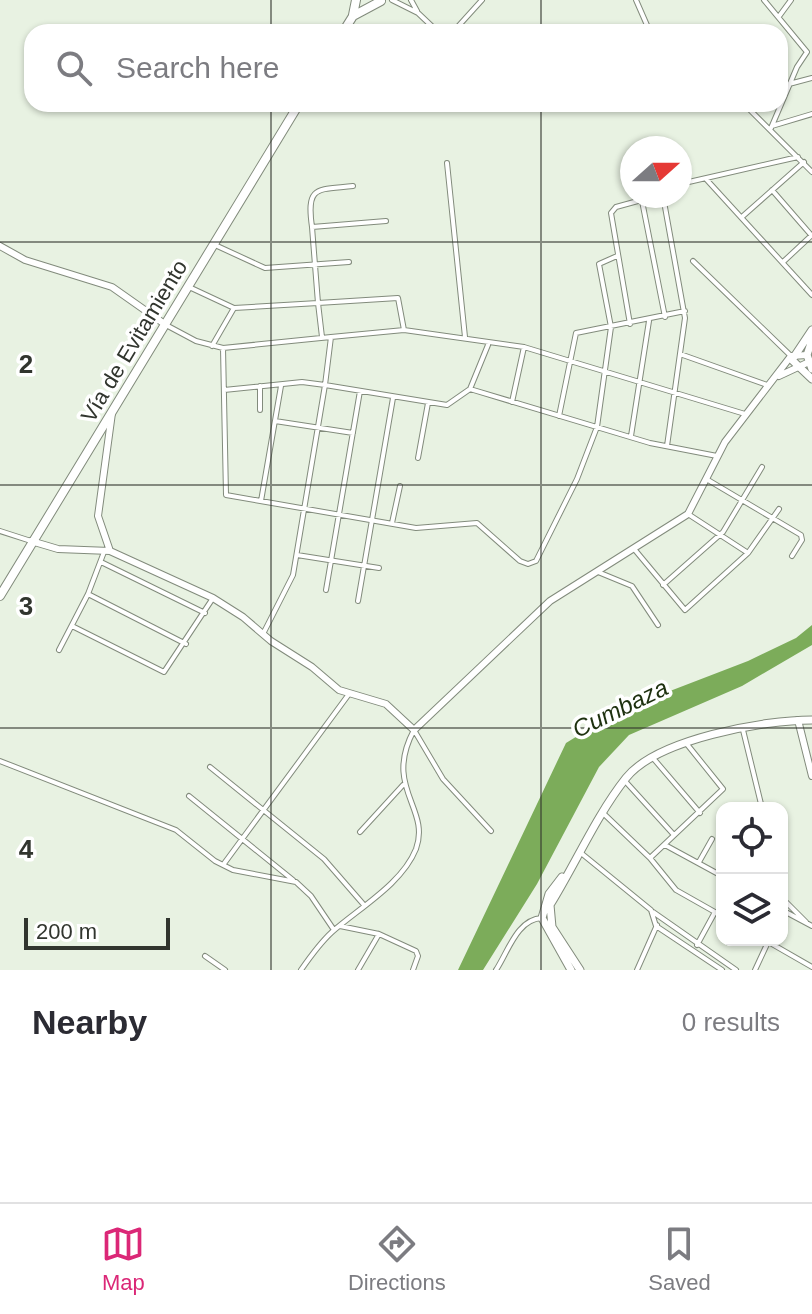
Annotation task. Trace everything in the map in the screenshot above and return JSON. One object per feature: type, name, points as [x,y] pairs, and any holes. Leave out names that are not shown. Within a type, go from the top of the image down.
[{"type":"highway","points":[[348,24],[356,0]]},
{"type":"highway","points":[[372,0],[382,0]]},
{"type":"highway","points":[[353,16],[382,0]]},
{"type":"highway","name":"Vía de Evitamiento","points":[[0,596],[294,112]]},
{"type":"main road","points":[[812,330],[793,355],[795,367],[812,379]]},
{"type":"main road","points":[[809,362],[812,340]]},
{"type":"main road","points":[[571,967],[552,927],[549,912],[579,851],[625,781],[653,758],[686,743],[743,730],[812,720]]},
{"type":"main road","points":[[570,871],[549,894],[542,918],[571,967],[580,970]]},
{"type":"street","points":[[392,0],[418,13],[430,24]]},
{"type":"street","points":[[411,0],[418,13]]},
{"type":"street","points":[[460,24],[482,0]]},
{"type":"street","points":[[636,0],[646,24]]},
{"type":"street","points":[[764,0],[787,24]]},
{"type":"street","points":[[780,15],[791,0]]},
{"type":"street","points":[[788,26],[807,52],[789,84]]},
{"type":"street","points":[[789,84],[812,78]]},
{"type":"street","points":[[754,112],[772,127],[812,172]]},
{"type":"street","points":[[772,127],[778,112]]},
{"type":"street","points":[[772,127],[812,114]]},
{"type":"street","points":[[692,182],[798,157]]},
{"type":"street","points":[[743,217],[804,162]]},
{"type":"street","points":[[447,163],[465,337]]},
{"type":"street","points":[[706,179],[812,295]]},
{"type":"street","points":[[322,337],[309,204],[312,194],[318,190],[353,186]]},
{"type":"street","points":[[772,190],[812,235],[783,262]]},
{"type":"street","points":[[620,206],[611,213],[630,324]]},
{"type":"street","points":[[643,208],[665,318]]},
{"type":"street","points":[[665,208],[685,311],[667,446]]},
{"type":"street","points":[[312,227],[386,221]]},
{"type":"street","points":[[213,244],[265,268],[349,262]]},
{"type":"street","points":[[0,246],[25,260],[112,287],[166,325],[212,346],[223,348],[404,330],[465,337],[488,345],[524,347],[569,359],[747,414]]},
{"type":"street","points":[[223,348],[226,495],[416,528],[477,523],[520,561],[532,563],[577,479],[597,427],[611,327],[599,264],[617,256]]},
{"type":"street","points":[[693,261],[793,355],[809,362]]},
{"type":"street","points":[[189,287],[234,308],[398,298],[404,330]]},
{"type":"street","points":[[212,346],[234,308]]},
{"type":"street","points":[[559,416],[576,333],[665,318],[685,311]]},
{"type":"street","points":[[631,436],[649,321]]},
{"type":"street","points":[[263,634],[290,586],[331,337]]},
{"type":"street","points":[[223,390],[302,382],[449,405],[470,389],[488,345]]},
{"type":"street","points":[[512,402],[524,347]]},
{"type":"street","points":[[680,354],[769,386]]},
{"type":"street","points":[[301,970],[337,928],[399,873],[416,848],[416,818],[403,785],[402,761],[414,730],[550,601],[688,514],[725,442],[793,355]]},
{"type":"street","points":[[776,377],[809,362]]},
{"type":"street","points":[[261,501],[282,385]]},
{"type":"street","points":[[260,386],[260,410]]},
{"type":"street","points":[[470,389],[667,446],[702,455],[712,453],[718,458]]},
{"type":"street","points":[[326,590],[360,391]]},
{"type":"street","points":[[358,601],[393,398]]},
{"type":"street","points":[[418,458],[428,403]]},
{"type":"street","points":[[59,650],[107,551],[98,516],[112,413]]},
{"type":"street","points":[[275,421],[353,433]]},
{"type":"street","points":[[663,585],[720,534],[762,467]]},
{"type":"street","points":[[708,480],[802,537],[792,556]]},
{"type":"street","points":[[392,523],[400,486]]},
{"type":"street","points":[[635,550],[685,610],[748,553],[779,509]]},
{"type":"street","points":[[688,514],[748,553]]},
{"type":"street","points":[[0,531],[58,549],[107,551],[213,598],[349,694],[386,704],[414,730],[443,779],[491,831]]},
{"type":"street","points":[[297,555],[379,568]]},
{"type":"street","points":[[101,562],[205,613]]},
{"type":"street","points":[[598,572],[632,586],[658,625]]},
{"type":"street","points":[[88,594],[186,644]]},
{"type":"street","points":[[72,626],[162,672],[167,671],[186,644],[213,598]]},
{"type":"street","points":[[223,865],[349,694]]},
{"type":"street","points":[[798,720],[812,773]]},
{"type":"street","points":[[743,730],[761,802]]},
{"type":"street","points":[[650,858],[723,789],[686,743]]},
{"type":"street","points":[[653,758],[700,813]]},
{"type":"street","points":[[0,761],[176,830],[223,865],[244,875],[296,882]]},
{"type":"street","points":[[210,767],[324,859],[364,905]]},
{"type":"street","points":[[625,781],[675,835]]},
{"type":"street","points":[[360,832],[403,785]]},
{"type":"street","points":[[189,796],[296,882],[337,928],[379,934],[416,951],[418,956],[413,970]]},
{"type":"street","points":[[603,813],[650,858],[676,890],[715,912],[697,945]]},
{"type":"street","points":[[699,862],[712,839]]},
{"type":"street","points":[[665,845],[719,874]]},
{"type":"street","points":[[579,851],[697,945],[736,970]]},
{"type":"street","points":[[788,904],[806,922]]},
{"type":"street","points":[[651,910],[656,926],[722,970]]},
{"type":"street","points":[[788,914],[812,926]]},
{"type":"street","points":[[638,970],[659,916]]},
{"type":"street","points":[[496,970],[524,925],[542,918]]},
{"type":"street","points":[[358,970],[379,934]]},
{"type":"street","points":[[755,970],[765,946]]},
{"type":"street","points":[[776,946],[812,967]]},
{"type":"street","points":[[205,956],[225,970]]},
{"type":"shaded area","points":[[812,625],[812,645],[742,686],[629,735],[599,767],[537,884],[483,970],[458,970],[566,743],[618,711],[748,661],[796,638]]},
{"type":"water label","name":"Cumbaza","points":[[620,708]]}]
